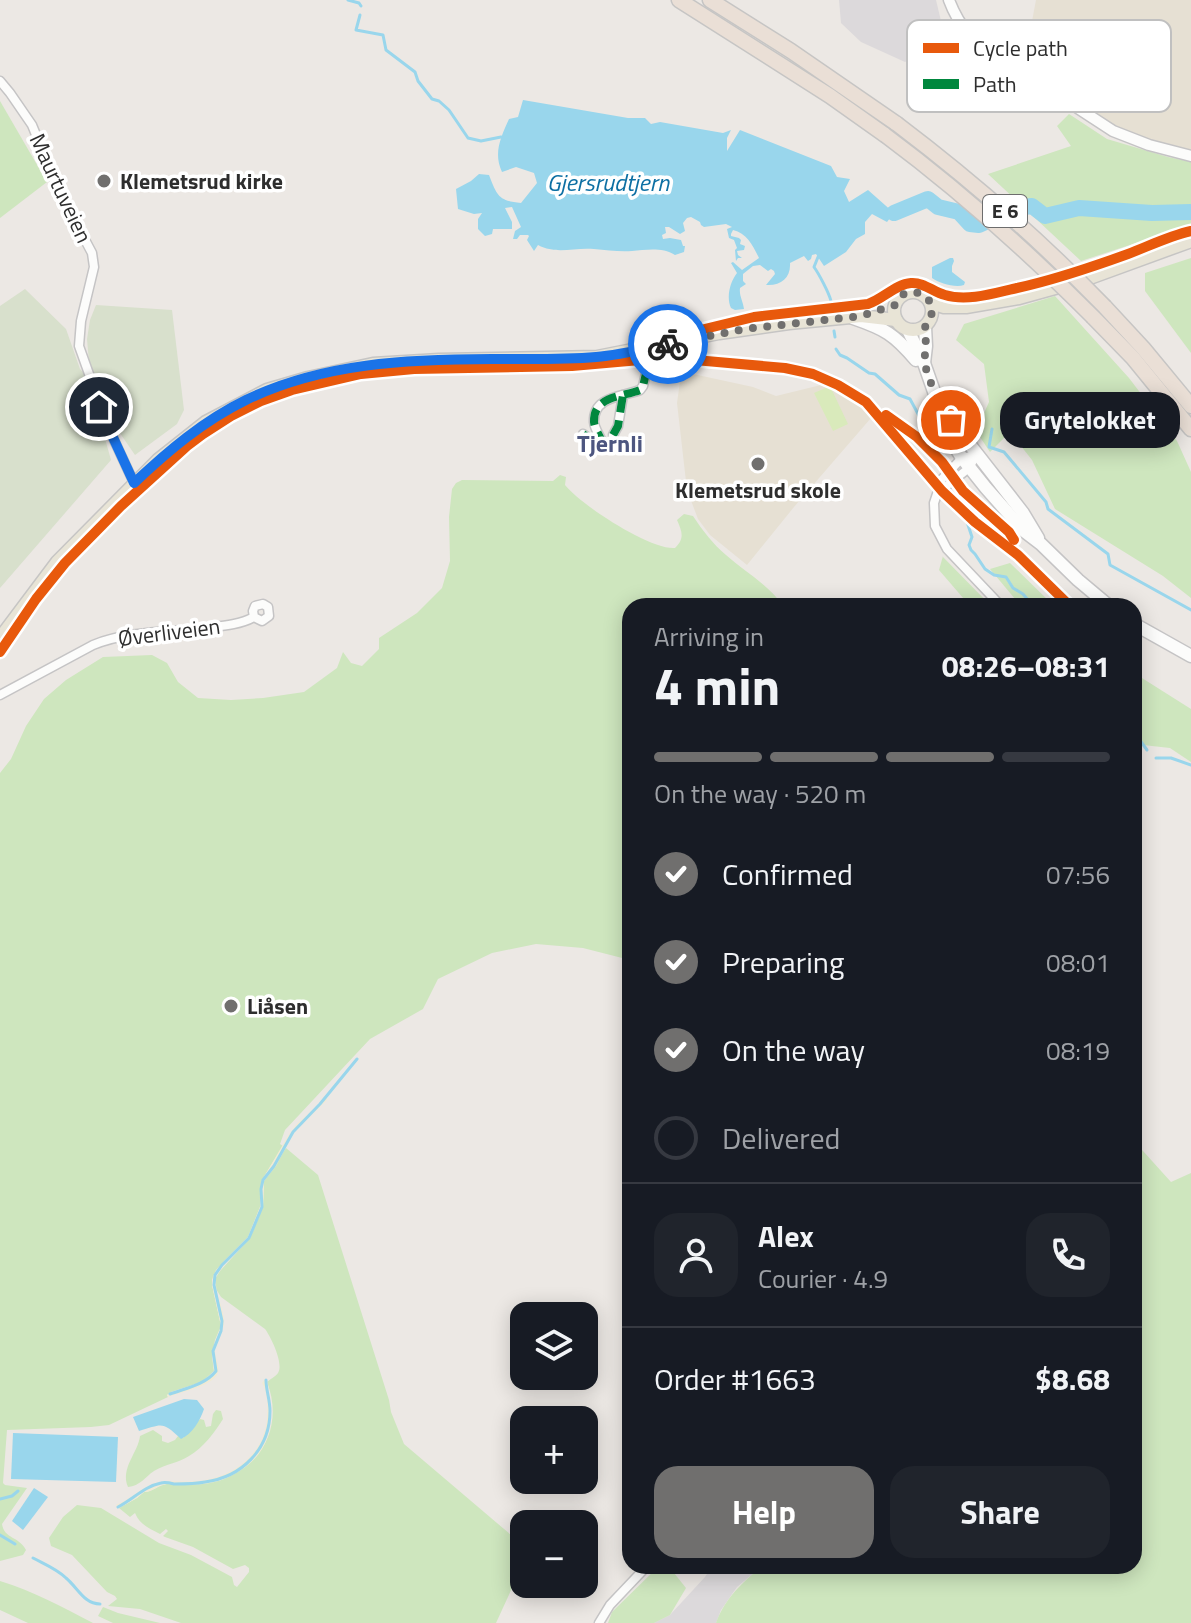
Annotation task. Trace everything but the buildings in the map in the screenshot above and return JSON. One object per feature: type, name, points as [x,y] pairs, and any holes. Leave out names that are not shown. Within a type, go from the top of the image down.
[{"type":"highway","name":"E 6","points":[[679,0],[830,96],[977,207],[1110,332],[1191,429]]},
{"type":"highway","name":"E 6","points":[[710,0],[804,60],[953,167],[1011,216],[1105,307],[1191,406]]},
{"type":"highway","name":"E 6","points":[[1176,409],[1191,442]]},
{"type":"main road","points":[[966,307],[928,322],[917,330],[901,326],[894,313],[895,305],[908,292],[920,293],[931,303],[944,307],[966,307],[1019,298],[1084,280],[1191,241]]},
{"type":"main road","points":[[925,367],[931,303]]},
{"type":"main road","points":[[0,638],[57,562],[134,483],[177,444],[226,410],[267,390],[373,364],[597,357],[719,333],[856,316],[895,305]]},
{"type":"main road","points":[[856,316],[896,320]]},
{"type":"main road","points":[[856,316],[893,335],[925,367]]},
{"type":"main road","points":[[908,330],[925,367],[943,427],[966,463],[1014,520],[1099,598]]},
{"type":"main road","points":[[939,406],[1023,513],[1041,544]]},
{"type":"main road","points":[[1142,628],[1191,656]]},
{"type":"street","points":[[949,0],[958,20]]},
{"type":"street","name":"Maurtuveien","points":[[0,81],[37,134],[59,191],[92,253],[94,267],[82,312],[79,346],[103,417],[134,483]]},
{"type":"street","points":[[1083,112],[1127,137],[1191,156]]},
{"type":"street","points":[[583,434],[603,447],[604,441],[595,427],[595,414],[599,406],[606,399],[641,389],[649,361]]},
{"type":"street","points":[[613,435],[618,426],[623,395]]},
{"type":"street","points":[[976,455],[942,479],[933,517],[939,537],[951,555],[993,598]]},
{"type":"street","name":"Øverliveien","points":[[0,695],[107,639],[230,625],[254,617]]},
{"type":"street","points":[[599,1623],[610,1605],[639,1574]]},
{"type":"shaded area","points":[[839,0],[936,0],[941,20],[907,20],[905,62],[861,42],[841,23]]},
{"type":"shaded area","points":[[1036,0],[1191,0],[1191,151],[1120,133],[1091,112],[1171,112],[1171,20],[1032,20]]},
{"type":"shaded area","name":"Klemetsrud skole","points":[[681,374],[753,387],[776,396],[821,385],[829,386],[871,418],[747,565],[710,535],[698,519],[687,490],[677,403]]},
{"type":"shaded area","points":[[707,1574],[752,1574],[737,1587],[716,1623],[654,1623],[670,1615]]},
{"type":"green space","points":[[0,101],[47,182],[0,218]]},
{"type":"green space","points":[[1069,114],[1107,139],[1191,162],[1191,225],[1081,261],[988,174],[1071,146],[1057,126]]},
{"type":"green space","points":[[1191,258],[1191,353],[1145,291],[1145,273]]},
{"type":"green space","points":[[25,289],[66,329],[104,426],[111,460],[0,588],[0,306]]},
{"type":"green space","points":[[1055,296],[1129,378],[1177,441],[1191,472],[1191,598],[1163,576],[1055,509],[1032,460],[1010,432],[990,452],[976,431],[989,402],[984,364],[956,340],[964,324]]},
{"type":"green space","points":[[96,305],[172,310],[184,410],[177,424],[135,455],[113,423],[89,362],[87,339]]},
{"type":"green space","points":[[830,386],[848,424],[833,431],[814,393]]},
{"type":"green space","points":[[560,475],[566,477],[565,485],[573,494],[600,514],[633,534],[664,547],[675,548],[680,541],[682,535],[677,520],[684,514],[693,516],[717,546],[777,598],[622,598],[622,958],[583,948],[536,944],[492,953],[438,979],[423,1009],[370,1039],[285,1130],[280,1144],[283,1146],[262,1180],[260,1207],[248,1237],[216,1270],[212,1285],[221,1326],[212,1357],[214,1371],[202,1382],[171,1392],[168,1397],[109,1425],[7,1430],[3,1483],[27,1488],[2,1524],[3,1529],[26,1550],[23,1555],[0,1561],[0,773],[44,699],[66,680],[103,657],[152,655],[167,663],[178,682],[198,698],[231,700],[304,692],[337,668],[343,652],[351,663],[362,666],[379,649],[379,638],[417,613],[442,588],[450,561],[449,517],[452,489],[456,483],[462,480],[553,481]]},
{"type":"green space","points":[[943,556],[983,598],[963,598],[939,570]]},
{"type":"green space","points":[[1010,563],[1046,598],[1014,598],[990,569]]},
{"type":"green space","points":[[1142,678],[1191,709],[1191,762],[1170,748],[1142,745]]},
{"type":"green space","points":[[286,1148],[318,1175],[391,1412],[404,1444],[510,1534],[510,1592],[496,1623],[181,1623],[140,1609],[108,1606],[117,1599],[115,1596],[107,1592],[72,1555],[51,1546],[49,1538],[63,1517],[77,1505],[101,1508],[159,1543],[191,1555],[232,1577],[237,1587],[249,1572],[245,1565],[233,1569],[193,1547],[165,1537],[166,1529],[160,1534],[142,1523],[135,1513],[130,1517],[119,1508],[144,1492],[164,1485],[222,1480],[247,1465],[264,1446],[273,1409],[267,1382],[278,1373],[278,1357],[265,1329],[221,1297],[215,1279],[250,1238],[263,1207],[264,1181]]},
{"type":"green space","points":[[1142,1150],[1171,1182],[1191,1173],[1191,1623],[716,1623],[729,1598],[753,1574],[1142,1574]]},
{"type":"green space","points":[[216,1410],[221,1411],[223,1419],[199,1448],[128,1487],[126,1473],[140,1436],[153,1430],[162,1436],[162,1441],[168,1443],[178,1436],[183,1438],[200,1419],[204,1420],[206,1427],[211,1426]]},
{"type":"green space","points":[[651,1574],[675,1574],[686,1588],[670,1615],[654,1623],[608,1623],[612,1612]]},
{"type":"green space","points":[[0,1581],[36,1594],[93,1623],[28,1623],[0,1610]]},
{"type":"green space","points":[[103,1607],[160,1623],[113,1623],[98,1616]]},
{"type":"sand","points":[[327,1097],[294,1132],[276,1166],[264,1181],[263,1207],[250,1238],[216,1276],[224,1319],[215,1348],[218,1373],[210,1382],[168,1397],[171,1392],[202,1382],[214,1371],[212,1351],[221,1326],[212,1285],[213,1276],[248,1237],[260,1207],[262,1180],[288,1136]]},
{"type":"sand","points":[[265,1379],[271,1405],[270,1428],[262,1450],[244,1468],[210,1483],[164,1484],[119,1508],[116,1505],[154,1484],[211,1479],[234,1470],[244,1462],[253,1454],[265,1432],[267,1405],[262,1383]]},
{"type":"water","name":"Gjersrudtjern","points":[[523,100],[628,118],[645,118],[651,124],[660,122],[723,133],[731,130],[727,138],[727,151],[740,130],[831,166],[837,177],[850,179],[844,191],[849,202],[868,190],[894,213],[887,222],[872,214],[865,222],[865,234],[856,239],[846,252],[824,266],[816,254],[808,261],[804,256],[790,263],[784,280],[766,285],[774,271],[760,265],[753,266],[743,274],[746,284],[740,288],[744,309],[735,310],[731,308],[729,294],[737,273],[731,263],[742,270],[759,258],[746,237],[733,230],[731,236],[739,238],[740,244],[745,246],[744,250],[737,251],[742,258],[736,261],[737,248],[734,240],[729,238],[727,229],[732,227],[726,224],[704,227],[691,217],[683,223],[685,231],[680,234],[665,227],[663,239],[681,240],[685,246],[684,252],[675,255],[659,250],[559,250],[538,245],[534,251],[527,240],[528,235],[513,239],[515,231],[521,227],[512,207],[505,208],[512,229],[493,229],[492,234],[485,236],[478,229],[478,219],[482,213],[458,209],[456,189],[479,174],[489,175],[499,196],[521,203],[537,183],[534,173],[516,167],[502,172],[499,165],[499,145],[506,126],[509,119],[518,117]]},
{"type":"water","points":[[950,258],[954,261],[952,272],[965,282],[964,285],[956,286],[932,278],[932,267]]},
{"type":"water","points":[[184,1399],[197,1400],[204,1409],[195,1427],[185,1437],[181,1439],[162,1426],[139,1431],[133,1417]]},
{"type":"water","points":[[13,1433],[118,1437],[116,1482],[11,1479]]},
{"type":"water","points":[[34,1488],[48,1497],[23,1530],[12,1521]]},
{"type":"waterway","points":[[348,0],[361,6]]},
{"type":"waterway","points":[[360,15],[356,30],[383,35],[386,50],[415,72],[432,99],[449,110],[468,138],[481,141],[501,137]]},
{"type":"waterway","points":[[894,213],[928,199],[938,207],[959,212],[970,224],[979,225],[1017,208],[1032,206],[1045,216],[1079,208],[1191,212]]},
{"type":"waterway","points":[[818,257],[814,267],[831,301]]},
{"type":"waterway","points":[[834,331],[835,337]]},
{"type":"waterway","points":[[836,349],[840,355],[875,374],[899,395],[910,399],[938,451]]},
{"type":"waterway","points":[[992,429],[989,447],[1004,452],[1046,502],[1048,509],[1108,554],[1110,565],[1191,610]]},
{"type":"waterway","points":[[970,510],[967,522],[972,537],[971,550],[985,569],[994,575],[1006,577],[1013,588],[1026,598]]},
{"type":"waterway","points":[[1142,743],[1147,750]]},
{"type":"waterway","points":[[1156,758],[1171,758],[1191,765]]},
{"type":"waterway","points":[[170,1394],[201,1383],[216,1371],[213,1351],[222,1321],[214,1285],[215,1275],[249,1238],[262,1207],[263,1180],[293,1132],[357,1059]]},
{"type":"waterway","points":[[118,1507],[155,1485],[205,1482],[242,1467],[259,1449],[269,1425],[266,1380]]},
{"type":"waterway","points":[[0,1499],[18,1491]]},
{"type":"waterway","points":[[0,1535],[15,1544]]},
{"type":"waterway","points":[[33,1558],[55,1569],[82,1595],[100,1604]]},
{"type":"marked path","points":[[583,434],[603,447],[594,422],[598,407],[610,399],[640,390],[649,361]]},
{"type":"marked path","points":[[613,435],[618,426],[623,395]]},
{"type":"cycle path","points":[[689,360],[684,334],[754,317],[868,304],[911,283],[954,297],[990,294],[1073,273],[1191,231]]},
{"type":"cycle path","points":[[0,652],[65,563],[121,506],[203,434],[261,401],[292,390],[361,374],[414,369],[572,366],[640,360],[666,364],[695,360],[785,368],[813,374],[866,402],[942,491],[975,522],[1018,555],[1062,598]]},
{"type":"cycle path","points":[[886,415],[917,437],[942,462],[963,491],[1014,540]]},
{"type":"way so far","points":[[668,344],[745,329],[861,316],[895,305],[908,292],[920,293],[931,303],[932,312],[925,327],[924,363],[939,406],[951,420]]},
{"type":"place","name":"Klemetsrud kirke","points":[[104,181]]},
{"type":"place","name":"Grytelokket","points":[[951,420]]},
{"type":"place","name":"Klemetsrud skole","points":[[758,464]]},
{"type":"place","name":"Liåsen","points":[[231,1006]]},
{"type":"district","name":"Tjernli","points":[[610,444]]},
{"type":"route","points":[[99,407],[134,483],[206,422],[267,390],[308,378],[373,364],[597,357],[668,344]]}]
